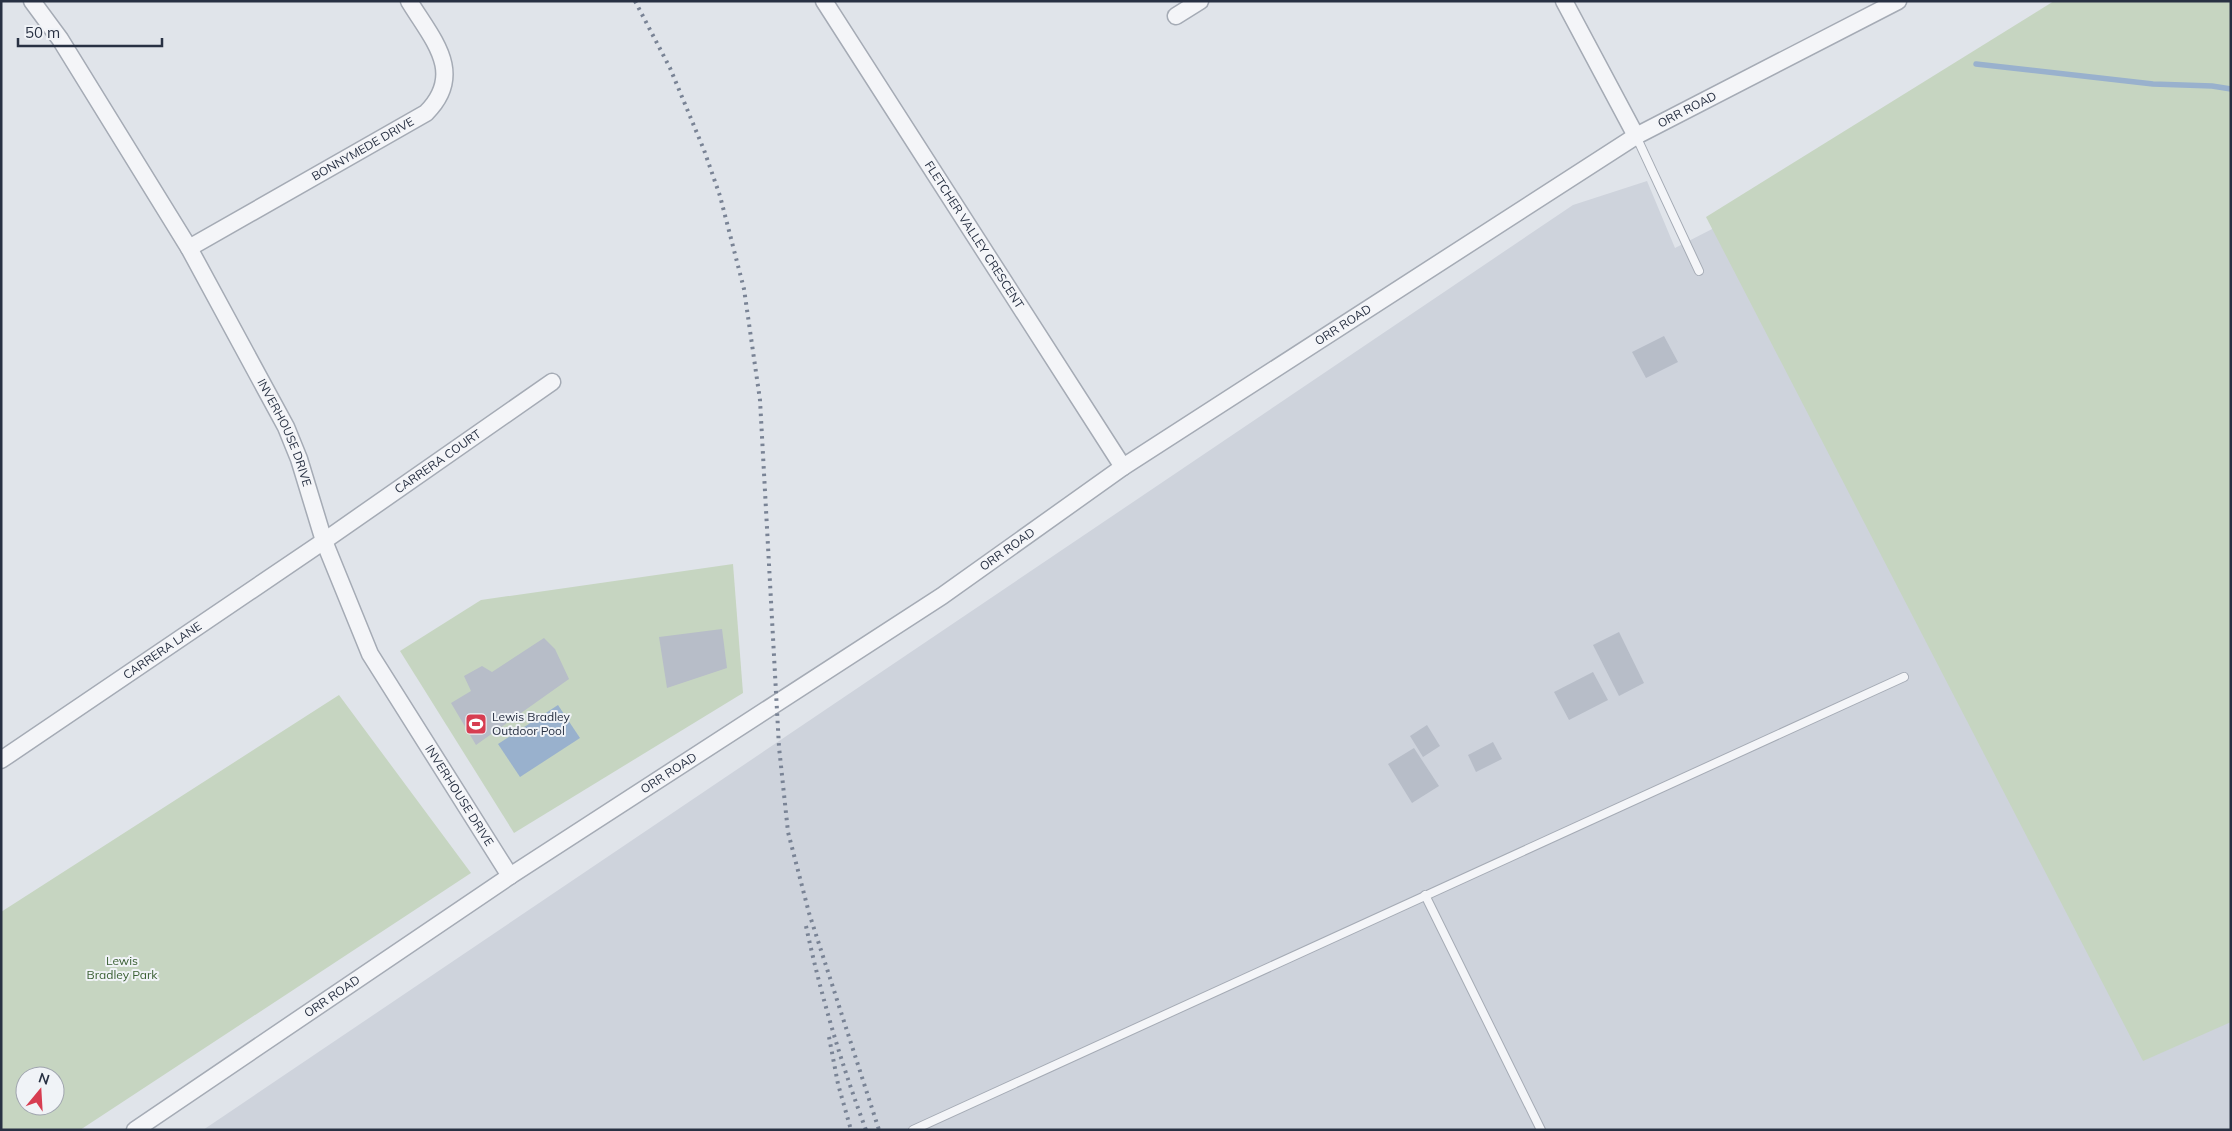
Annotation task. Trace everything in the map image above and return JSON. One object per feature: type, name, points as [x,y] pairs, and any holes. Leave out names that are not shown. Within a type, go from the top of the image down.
[{"type":"street","name":"INVERHOUSE DRIVE","points":[[32,1],[60,39],[189,248],[286,428],[299,459],[324,541],[370,654],[510,876]]},
{"type":"street","name":"BONNYMEDE DRIVE","points":[[189,248],[426,113],[438,102],[445,80],[443,58],[409,1]]},
{"type":"street","name":"FLETCHER VALLEY CRESCENT","points":[[824,1],[1123,467]]},
{"type":"street","points":[[1176,16],[1200,1]]},
{"type":"street","points":[[1564,1],[1636,136]]},
{"type":"street","name":"ORR ROAD","points":[[134,1130],[510,876],[942,596],[1123,467],[1636,136],[1898,1]]},
{"type":"street","name":"CARRERA COURT","points":[[324,541],[552,382]]},
{"type":"street","name":"CARRERA LANE","points":[[1,760],[324,541]]},
{"type":"lane","points":[[1636,136],[1699,271]]},
{"type":"lane","points":[[913,1130],[1904,677]]},
{"type":"lane","points":[[1425,895],[1541,1130]]},
{"type":"shaded area","points":[[2231,91],[2231,1130],[203,1130],[1573,205],[1647,181],[1675,248],[1890,138]]},
{"type":"green space","points":[[2054,1],[2231,1],[2231,1022],[2143,1061],[1706,217]]},
{"type":"green space","points":[[733,564],[743,693],[514,833],[400,651],[481,600]]},
{"type":"green space","name":"Lewis Bradley Park","points":[[339,695],[471,873],[80,1130],[1,1130],[1,912]]},
{"type":"water","points":[[558,705],[580,738],[520,777],[498,744]]},
{"type":"building","points":[[1664,336],[1678,362],[1646,378],[1632,352]]},
{"type":"building","points":[[722,629],[727,668],[667,688],[659,637]]},
{"type":"building","points":[[1619,632],[1644,683],[1619,696],[1593,645]]},
{"type":"building","points":[[544,638],[555,649],[569,679],[476,745],[451,703],[471,691],[464,676],[482,666],[492,672]]},
{"type":"building","points":[[1593,672],[1608,700],[1569,720],[1554,692]]},
{"type":"building","points":[[1427,725],[1440,746],[1423,757],[1410,736]]},
{"type":"building","points":[[1493,742],[1502,759],[1476,772],[1468,755]]},
{"type":"building","points":[[1414,748],[1439,786],[1412,803],[1388,764]]},
{"type":"waterway","points":[[1976,64],[2153,84],[2212,86],[2231,89]]},
{"type":"railway","points":[[635,1],[670,68],[704,150],[720,196],[744,289],[760,400],[779,747],[788,832],[809,913],[879,1130]]},
{"type":"railway","points":[[806,926],[832,1029],[866,1130]]},
{"type":"railway","points":[[829,1037],[838,1084],[851,1130]]},
{"type":"place","name":"Lewis Bradley Outdoor Pool","points":[[476,724]]}]
